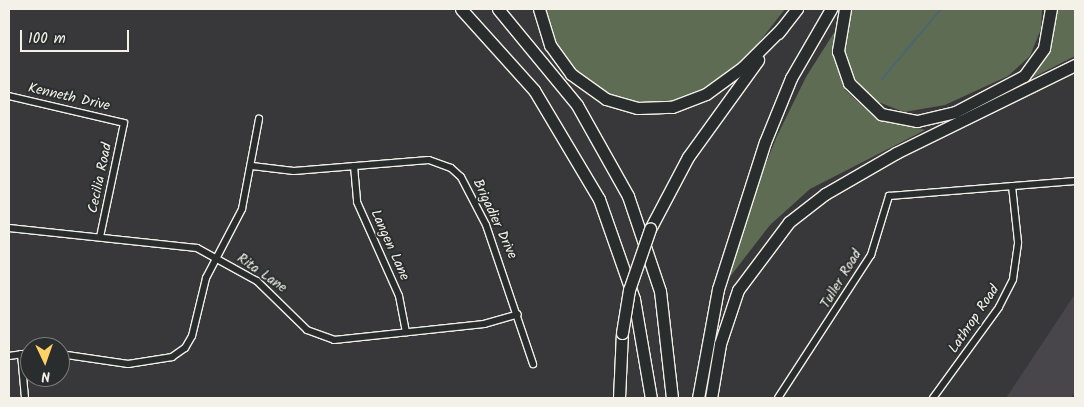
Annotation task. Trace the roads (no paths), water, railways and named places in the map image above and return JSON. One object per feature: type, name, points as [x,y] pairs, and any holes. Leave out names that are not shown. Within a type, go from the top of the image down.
[{"type":"highway","points":[[540,9],[550,45],[571,74],[606,99],[638,108],[672,107],[706,94],[743,67],[782,28]]},
{"type":"highway","points":[[619,398],[622,333],[629,290],[650,229],[688,156],[797,9]]},
{"type":"highway","points":[[698,398],[718,289],[755,170],[792,78],[832,9]]},
{"type":"highway","points":[[845,9],[838,43],[849,83],[881,114],[917,121],[955,112],[1024,76],[1048,39],[1051,9]]},
{"type":"highway","points":[[464,12],[539,97],[599,200],[634,299],[651,398]]},
{"type":"highway","points":[[501,12],[577,105],[631,202],[662,302],[672,398]]},
{"type":"highway","points":[[710,398],[724,331],[738,290],[757,259],[790,222],[825,194],[889,157],[1075,64]]},
{"type":"street","name":"Kenneth Drive","points":[[9,96],[124,123]]},
{"type":"street","points":[[70,355],[128,364],[179,353],[192,336],[201,294],[242,208],[252,166],[258,119]]},
{"type":"street","name":"Cecilia Road","points":[[100,237],[124,123]]},
{"type":"street","name":"Brigadier Drive","points":[[252,166],[294,172],[429,160],[451,168],[461,177],[486,225],[518,314],[533,364]]},
{"type":"street","name":"Langen Lane","points":[[354,166],[357,202],[399,296],[406,332]]},
{"type":"street","name":"Tuller Road","points":[[778,398],[871,255],[889,196],[1075,181]]},
{"type":"street","name":"Lathrop Road","points":[[934,398],[999,307],[1013,278],[1018,242],[1012,186]]},
{"type":"street","name":"Rita Lane","points":[[9,228],[179,245],[219,258],[279,299],[318,336],[334,340],[484,324],[518,314]]},
{"type":"waterway","points":[[882,79],[941,9]]}]
